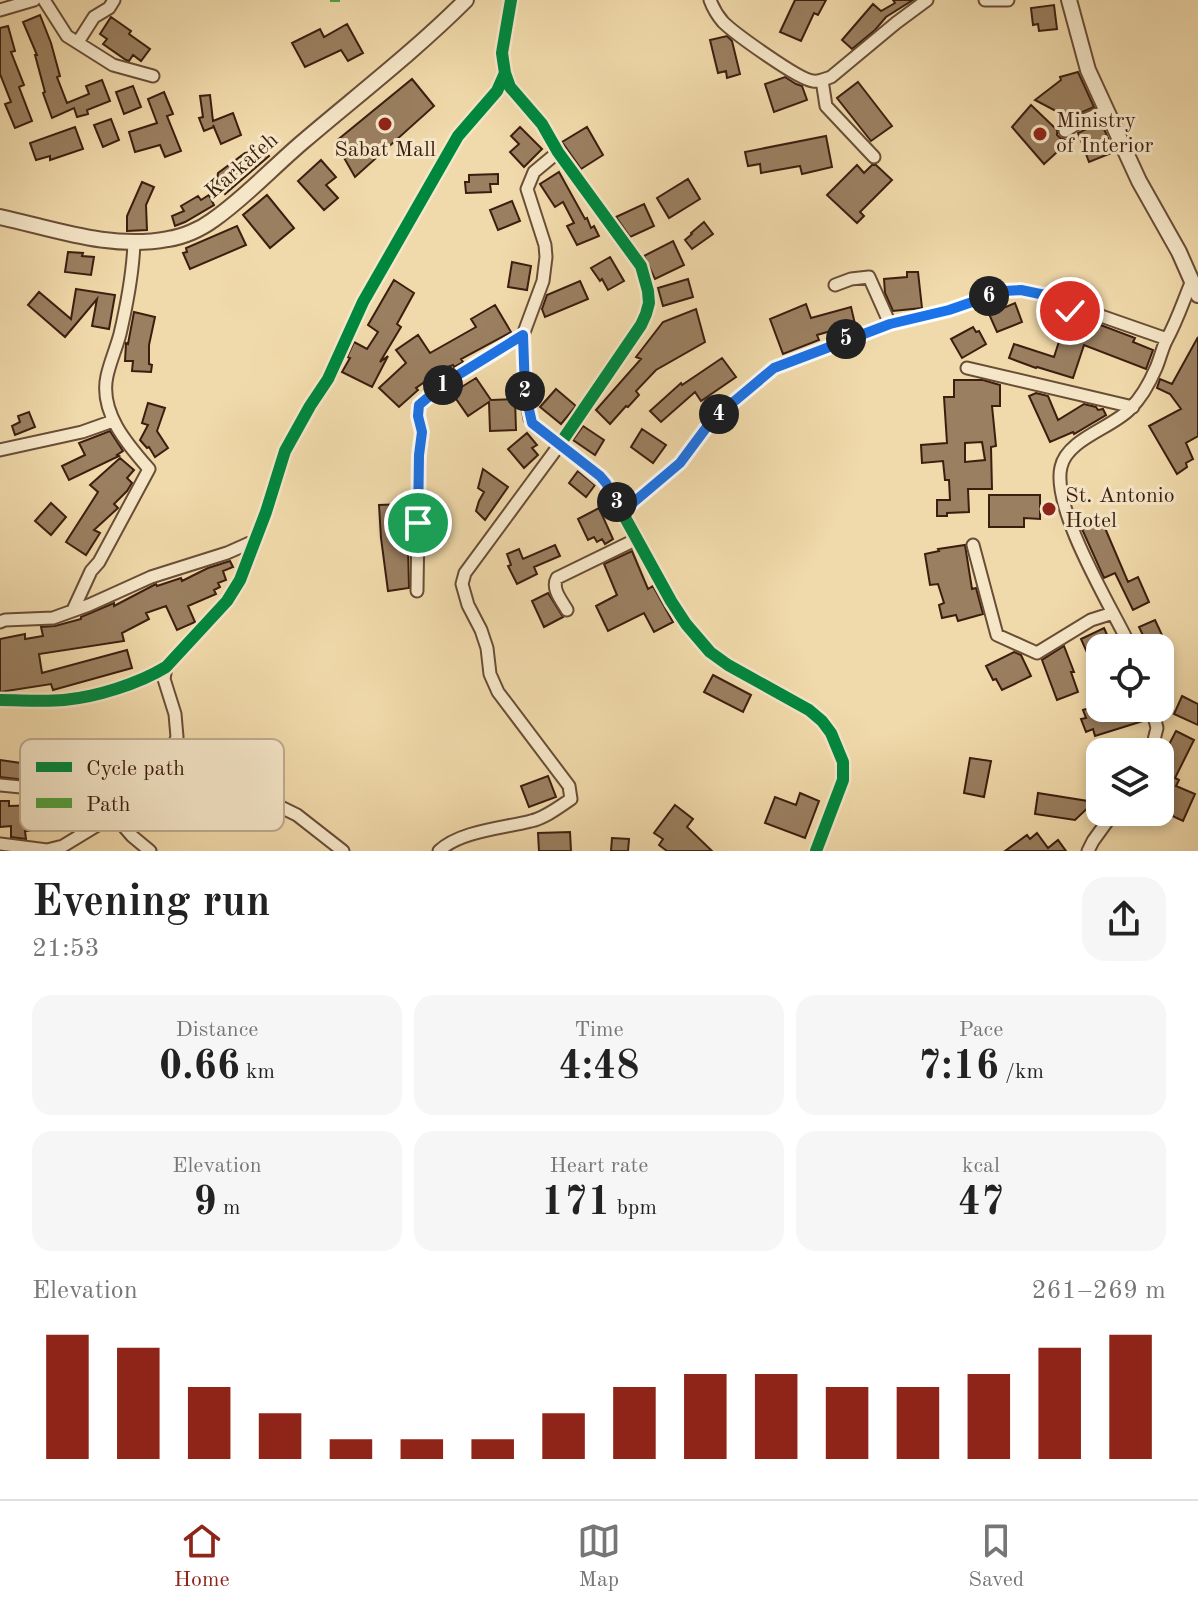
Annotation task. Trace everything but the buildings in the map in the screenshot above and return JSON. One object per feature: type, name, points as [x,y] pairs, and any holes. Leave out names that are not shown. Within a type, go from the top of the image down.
[{"type":"street","points":[[0,10],[34,0]]},
{"type":"street","points":[[44,0],[67,36],[113,65],[153,76]]},
{"type":"street","points":[[78,42],[94,17],[109,8],[114,0]]},
{"type":"street","name":"Karkafeh","points":[[0,217],[97,240],[134,242],[169,239],[191,232],[211,222],[267,175],[466,0]]},
{"type":"street","points":[[439,851],[458,840],[535,821],[571,799],[569,786],[498,692],[490,674],[481,630],[468,605],[462,584],[465,573],[560,444],[641,325],[649,303],[645,277],[636,257],[558,152],[542,124],[510,87],[502,53],[511,0]]},
{"type":"street","points":[[710,0],[724,23],[797,76],[812,81],[831,77],[927,0]]},
{"type":"street","points":[[985,0],[1008,0]]},
{"type":"street","points":[[1069,0],[1088,70],[1139,181],[1179,252],[1195,289],[1167,339],[1156,369],[1133,407],[1075,446],[1061,466],[1064,503],[1070,522],[1124,634]]},
{"type":"street","points":[[0,700],[64,700],[142,680],[166,667],[227,601],[240,580],[285,451],[328,379],[363,302],[458,136],[497,91],[505,73]]},
{"type":"street","points":[[822,80],[826,106],[874,157]]},
{"type":"street","points":[[1065,131],[1106,111]]},
{"type":"street","points":[[558,152],[534,172],[527,189],[546,257],[543,281],[523,335],[525,391],[530,419],[606,483],[686,624],[710,652],[809,710],[831,733],[843,762],[843,780],[816,851]]},
{"type":"street","points":[[73,610],[91,571],[99,562],[149,469],[129,447],[113,421],[106,398],[105,380],[133,274],[134,242]]},
{"type":"street","points":[[835,285],[869,277],[890,324]]},
{"type":"street","points":[[622,512],[680,463],[712,420],[774,368],[890,324],[949,310],[1004,291],[1021,290],[1045,295],[1070,311],[1101,316],[1167,339]]},
{"type":"street","points":[[417,591],[422,432],[419,405],[445,383],[523,335]]},
{"type":"street","points":[[967,368],[1133,407]]},
{"type":"street","points":[[0,450],[82,432],[113,421]]},
{"type":"street","points":[[567,610],[555,589],[557,578],[637,539]]},
{"type":"street","points":[[0,606],[3,621],[53,618],[151,577],[227,553],[254,541]]},
{"type":"street","points":[[973,545],[997,635],[1037,653],[1091,620],[1113,613]]},
{"type":"street","points":[[166,667],[164,679],[175,714],[176,739]]},
{"type":"street","points":[[142,680],[155,682],[169,695]]},
{"type":"street","points":[[0,785],[20,787]]},
{"type":"street","points":[[284,809],[343,851]]},
{"type":"street","points":[[1088,851],[1104,826]]},
{"type":"street","points":[[0,844],[55,849],[89,831]]},
{"type":"street","points":[[128,831],[150,851]]},
{"type":"cycle path","points":[[511,0],[502,53],[510,87],[542,124],[558,152],[641,266],[648,291],[649,303],[641,325],[560,444],[606,483],[671,601],[710,652],[809,710],[831,733],[843,762],[843,780],[816,851]]},
{"type":"cycle path","points":[[0,700],[48,701],[90,696],[143,679],[166,667],[227,601],[240,580],[285,451],[328,379],[363,302],[458,136],[497,91],[505,73]]},
{"type":"place","name":"Sabat Mall","points":[[385,124]]},
{"type":"place","name":"Ministry of Interior","points":[[1040,134]]},
{"type":"place","name":"St. Antonio Hotel","points":[[1049,509]]},
{"type":"route","points":[[418,523],[422,432],[419,405],[445,383],[523,335],[525,391],[532,423],[600,476],[622,512],[680,463],[712,420],[774,368],[890,324],[949,310],[1004,291],[1021,290],[1045,295],[1070,311]]}]
